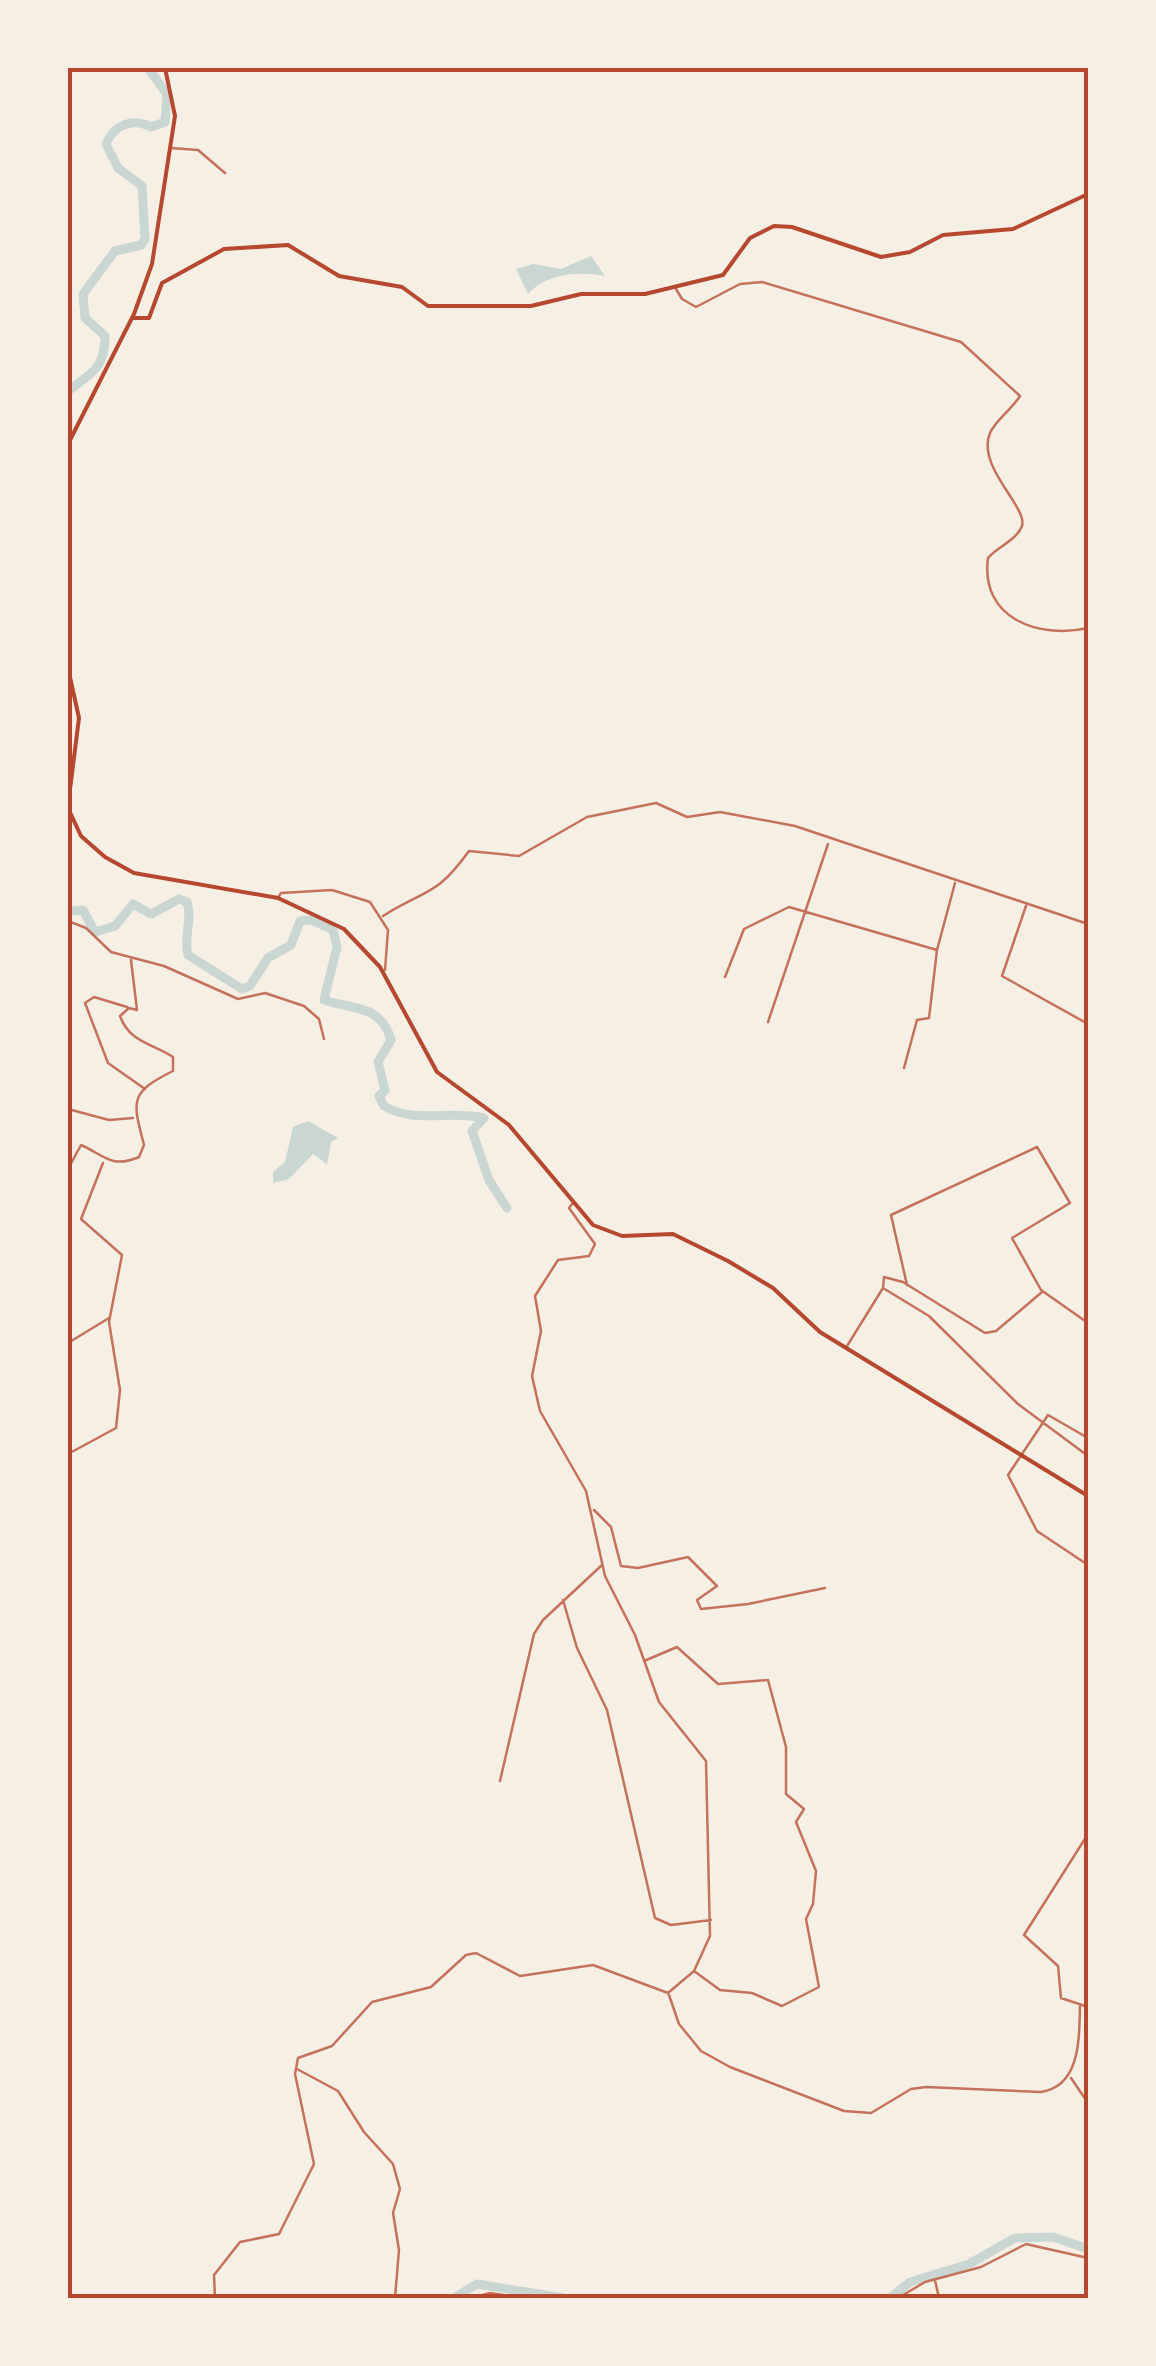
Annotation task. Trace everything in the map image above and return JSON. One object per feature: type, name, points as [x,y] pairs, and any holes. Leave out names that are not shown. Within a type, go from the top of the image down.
[{"type":"main road","points":[[68,444],[132,318],[152,264],[174,116],[165,68]]},
{"type":"main road","points":[[132,318],[149,318],[162,282],[224,248],[243,244],[288,245],[339,276],[402,286],[428,306],[444,310],[532,306],[582,294],[645,294],[722,275],[760,230],[792,228],[881,256],[910,252],[943,235],[1013,229],[1088,194]]},
{"type":"main road","points":[[68,668],[79,718],[68,806],[81,836],[105,857],[134,873],[278,898],[344,929],[364,946],[382,973],[437,1072],[509,1125],[593,1225],[612,1235],[683,1237],[773,1288],[820,1332],[1088,1496]]},
{"type":"street","points":[[170,148],[198,150],[225,173]]},
{"type":"street","points":[[676,288],[682,299],[696,308],[740,284],[762,282],[961,342],[1020,396],[989,435],[988,450],[1000,487],[1022,515],[1022,527],[988,558],[988,581],[998,605],[1006,618],[1018,624],[1071,632],[1088,628]]},
{"type":"street","points":[[382,916],[433,892],[454,874],[470,851],[519,856],[586,817],[635,804],[669,805],[688,817],[720,812],[795,826],[829,841],[1088,924]]},
{"type":"street","points":[[768,1022],[829,841]]},
{"type":"street","points":[[904,1068],[917,1020],[929,1018],[937,950],[955,882]]},
{"type":"street","points":[[278,898],[280,892],[347,892],[370,902],[388,930],[388,968],[382,973]]},
{"type":"street","points":[[1026,904],[1002,976],[1088,1024]]},
{"type":"street","points":[[725,978],[744,929],[788,907],[937,950]]},
{"type":"street","points":[[68,921],[86,928],[111,952],[164,966],[238,999],[265,994],[304,1006],[319,1019],[324,1039]]},
{"type":"street","points":[[68,952],[68,961]]},
{"type":"street","points":[[131,960],[137,1010],[94,997],[85,1004],[108,1064],[146,1089]]},
{"type":"street","points":[[68,1169],[82,1145],[104,1161],[132,1160],[144,1151],[135,1118],[136,1103],[146,1089],[173,1071],[175,1065],[168,1053],[129,1033],[120,1016],[128,1008]]},
{"type":"street","points":[[68,1109],[109,1120],[135,1118]]},
{"type":"street","points":[[907,1285],[891,1216],[1037,1147],[1070,1204],[1012,1238],[1043,1291],[1088,1322]]},
{"type":"street","points":[[68,1454],[118,1426],[120,1390],[110,1318],[122,1255],[81,1219],[104,1161]]},
{"type":"street","points":[[573,1203],[569,1208],[595,1244],[589,1256],[558,1260],[538,1286],[534,1306],[540,1332],[532,1376],[545,1424],[576,1470],[593,1510],[603,1564],[658,1702],[706,1762],[704,1836],[710,1936],[694,1971],[668,1994]]},
{"type":"street","points":[[846,1348],[882,1288],[884,1277],[907,1285],[986,1334],[996,1331],[1043,1291]]},
{"type":"street","points":[[882,1288],[929,1316],[997,1386],[1088,1456]]},
{"type":"street","points":[[68,1344],[110,1318]]},
{"type":"street","points":[[1088,1438],[1054,1416],[1042,1422],[1008,1475],[1036,1531],[1088,1566]]},
{"type":"street","points":[[593,1510],[611,1527],[621,1566],[638,1568],[688,1556],[696,1562],[717,1586],[697,1600],[701,1609],[825,1588]]},
{"type":"street","points":[[500,1781],[534,1634],[563,1600],[603,1564]]},
{"type":"street","points":[[563,1600],[577,1648],[603,1694],[655,1918],[664,1925],[711,1920]]},
{"type":"street","points":[[642,1662],[677,1647],[718,1684],[768,1680],[786,1747],[786,1794],[804,1809],[796,1822],[816,1871],[814,1898],[806,1919],[819,1987],[782,2006],[752,1993],[720,1990],[694,1971]]},
{"type":"street","points":[[1088,1834],[1024,1935],[1058,1966],[1061,1998],[1088,2007]]},
{"type":"street","points":[[215,2298],[217,2270],[246,2239],[279,2234],[314,2164],[296,2069],[298,2058],[340,2040],[372,2002],[431,1987],[466,1956],[476,1953],[520,1976],[593,1965],[668,1994],[679,2024],[701,2050],[730,2066],[844,2110],[882,2109],[911,2089],[1041,2092],[1059,2087],[1070,2076],[1080,2005]]},
{"type":"street","points":[[296,2069],[338,2091],[364,2132],[393,2164],[400,2190],[392,2214],[399,2250],[394,2298]]},
{"type":"street","points":[[1070,2076],[1088,2104]]},
{"type":"street","points":[[898,2298],[935,2279],[981,2267],[1026,2244],[1088,2258]]},
{"type":"street","points":[[935,2279],[939,2298]]},
{"type":"street","points":[[471,2298],[490,2293],[523,2298]]},
{"type":"shaded area","points":[[591,256],[605,276],[564,275],[544,282],[528,294],[516,269],[533,264],[561,269]]},
{"type":"shaded area","points":[[308,1121],[338,1138],[331,1142],[327,1164],[313,1154],[289,1179],[273,1183],[273,1172],[285,1162],[293,1127]]},
{"type":"waterway","points":[[68,391],[95,369],[104,347],[105,336],[85,318],[83,294],[115,251],[141,245],[145,239],[142,186],[118,168],[106,144],[125,125],[151,127],[165,122],[167,94],[148,68]]},
{"type":"waterway","points":[[68,416],[68,431]]},
{"type":"waterway","points":[[68,911],[83,910],[95,932],[115,926],[133,904],[151,914],[179,899],[187,902],[188,955],[242,989],[250,986],[268,958],[291,945],[300,921],[311,920],[333,930],[337,947],[324,1000],[365,1010],[386,1028],[391,1040],[378,1062],[385,1090],[379,1096],[384,1106],[420,1116],[484,1118],[472,1131],[489,1180],[507,1208]]},
{"type":"waterway","points":[[890,2298],[910,2282],[969,2264],[1015,2238],[1053,2237],[1088,2249]]},
{"type":"waterway","points":[[454,2298],[477,2284],[564,2298]]}]
